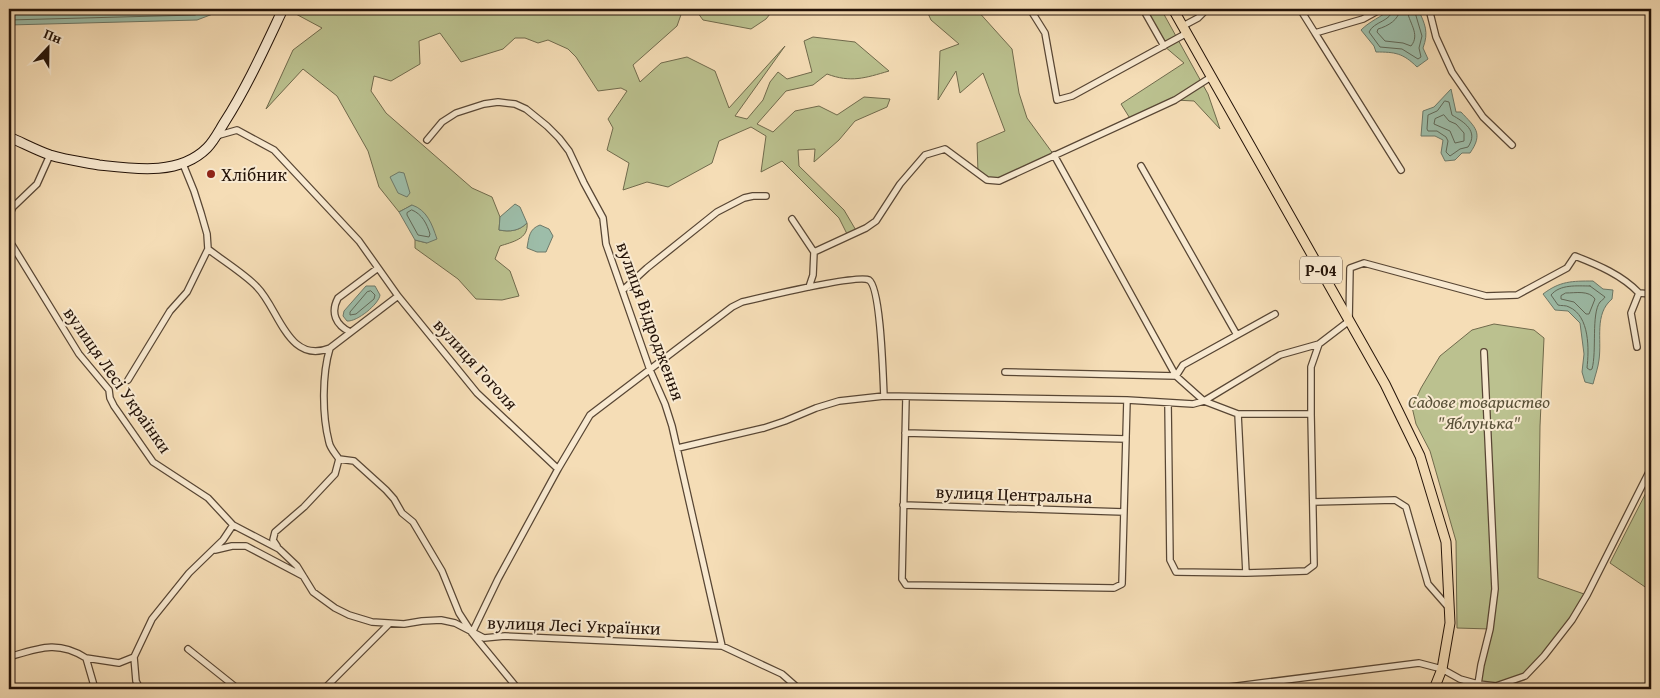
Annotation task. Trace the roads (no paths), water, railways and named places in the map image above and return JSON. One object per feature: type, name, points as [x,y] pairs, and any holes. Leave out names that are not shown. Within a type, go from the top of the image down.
[{"type":"main road","name":"Р-04","points":[[1173,9],[1385,384],[1420,456],[1446,542],[1450,624],[1442,669],[1434,689]]},
{"type":"street","points":[[9,137],[50,155],[74,161],[129,169],[162,168],[183,164],[207,148],[216,136],[237,103],[283,9]]},
{"type":"street","points":[[1030,9],[1045,33],[1057,100],[1072,96],[1164,46],[1185,30],[1205,9]]},
{"type":"street","points":[[1143,9],[1164,46]]},
{"type":"street","points":[[1300,9],[1401,170]]},
{"type":"street","points":[[1316,33],[1363,19],[1381,9]]},
{"type":"street","points":[[1429,9],[1436,37],[1452,72],[1483,117],[1512,145]]},
{"type":"street","points":[[814,252],[866,228],[876,221],[900,184],[925,154],[945,149],[987,180],[999,181],[1175,100],[1212,77]]},
{"type":"street","name":"вулиця Відродження","points":[[427,140],[442,122],[456,114],[484,104],[498,102],[515,104],[535,116],[559,138],[569,151],[603,218],[606,244],[650,370],[665,404],[678,448],[722,646]]},
{"type":"street","name":"вулиця Гоголя","points":[[216,136],[237,130],[274,150],[359,241],[398,296],[477,393],[558,469]]},
{"type":"street","points":[[9,216],[13,207],[37,184],[50,155]]},
{"type":"street","points":[[1054,155],[1176,376],[1204,401],[1238,414],[1311,414]]},
{"type":"street","points":[[128,380],[170,311],[187,292],[208,249],[207,234],[201,213],[183,164]]},
{"type":"street","points":[[1141,166],[1237,335]]},
{"type":"street","points":[[623,290],[654,262],[717,212],[744,198],[766,196]]},
{"type":"street","points":[[792,219],[814,252],[809,287]]},
{"type":"street","name":"вулиця Лесі Українки","points":[[9,240],[79,354],[110,390],[110,398],[114,406],[153,462],[208,498],[233,525],[279,548],[296,566],[313,592],[335,608],[349,615],[372,622],[389,624],[441,620],[455,623],[484,638],[505,636],[722,646],[782,674],[799,689]]},
{"type":"street","points":[[208,249],[258,287],[287,334],[298,346],[309,351],[320,352],[330,348],[398,296]]},
{"type":"street","points":[[678,448],[764,428],[839,401],[884,396],[1128,400],[1193,404],[1204,401],[1280,355],[1319,344],[1349,321],[1350,268],[1364,263],[1486,296],[1517,295],[1567,268],[1575,256],[1597,264],[1630,284],[1640,293],[1651,294]]},
{"type":"street","points":[[350,332],[341,328],[336,320],[334,304],[338,298],[378,268]]},
{"type":"street","points":[[472,633],[498,579],[558,469],[590,416],[724,312],[742,302],[809,287],[860,279],[870,281],[873,285],[878,309],[884,396]]},
{"type":"street","points":[[1636,346],[1631,312],[1640,293]]},
{"type":"street","points":[[1176,376],[1183,365],[1275,314]]},
{"type":"street","points":[[1168,402],[1170,560],[1176,572],[1246,573],[1306,571],[1314,566],[1311,367],[1319,344]]},
{"type":"street","points":[[279,548],[272,540],[275,532],[304,507],[335,474],[339,459],[329,444],[326,418],[326,361],[330,348]]},
{"type":"street","points":[[1478,684],[1490,629],[1495,588],[1484,352]]},
{"type":"street","points":[[1005,372],[1176,376]]},
{"type":"street","points":[[903,397],[902,579],[906,585],[1114,588],[1122,584],[1128,400]]},
{"type":"street","points":[[1238,414],[1246,573]]},
{"type":"street","points":[[904,433],[1126,439]]},
{"type":"street","points":[[339,459],[354,461],[386,490],[402,513],[413,522],[442,571],[459,613],[472,633],[518,689]]},
{"type":"street","points":[[1214,689],[1419,663],[1442,669],[1460,679],[1478,684],[1496,686],[1525,676],[1561,636],[1587,595],[1651,468]]},
{"type":"street","points":[[1312,502],[1395,500],[1406,507],[1428,584],[1449,609]]},
{"type":"street","name":"вулиця Центральна","points":[[903,505],[1124,512]]},
{"type":"street","points":[[140,689],[136,681],[134,657],[152,619],[189,573],[223,540],[233,525]]},
{"type":"street","points":[[213,550],[232,546],[246,546],[303,576]]},
{"type":"street","points":[[324,689],[389,624]]},
{"type":"street","points":[[9,657],[42,647],[62,647],[86,658],[119,663],[134,657]]},
{"type":"street","points":[[188,649],[238,689]]},
{"type":"street","points":[[86,658],[94,689]]},
{"type":"water","points":[[9,9],[226,9],[197,20],[9,25]]},
{"type":"water","points":[[1391,9],[1418,9],[1426,33],[1423,48],[1428,59],[1417,67],[1398,54],[1376,52],[1374,46],[1361,30]]},
{"type":"water","points":[[1451,89],[1456,112],[1461,112],[1474,126],[1477,135],[1470,153],[1462,153],[1455,160],[1445,161],[1441,153],[1443,140],[1435,136],[1421,136],[1423,111],[1434,107]]},
{"type":"water","points":[[399,172],[404,173],[410,193],[407,197],[398,193],[390,177]]},
{"type":"water","points":[[515,204],[520,207],[527,223],[521,228],[514,230],[499,230],[500,217]]},
{"type":"water","points":[[412,205],[422,210],[425,214],[431,223],[437,239],[427,243],[415,240],[399,212]]},
{"type":"water","points":[[540,225],[549,229],[553,236],[546,252],[537,252],[527,248],[532,231]]},
{"type":"water","points":[[1593,281],[1603,289],[1613,290],[1612,299],[1606,305],[1601,319],[1600,352],[1593,384],[1585,382],[1582,372],[1584,354],[1580,323],[1568,311],[1555,310],[1543,294],[1555,286],[1566,283]]},
{"type":"water","points":[[366,286],[375,286],[380,295],[379,299],[362,316],[347,321],[343,316],[344,311]]},
{"type":"place","name":"Хлібник","points":[[211,174]]},
{"type":"park label","name":"Садове товариство \"Яблунька\"","points":[[1479,411]]}]
